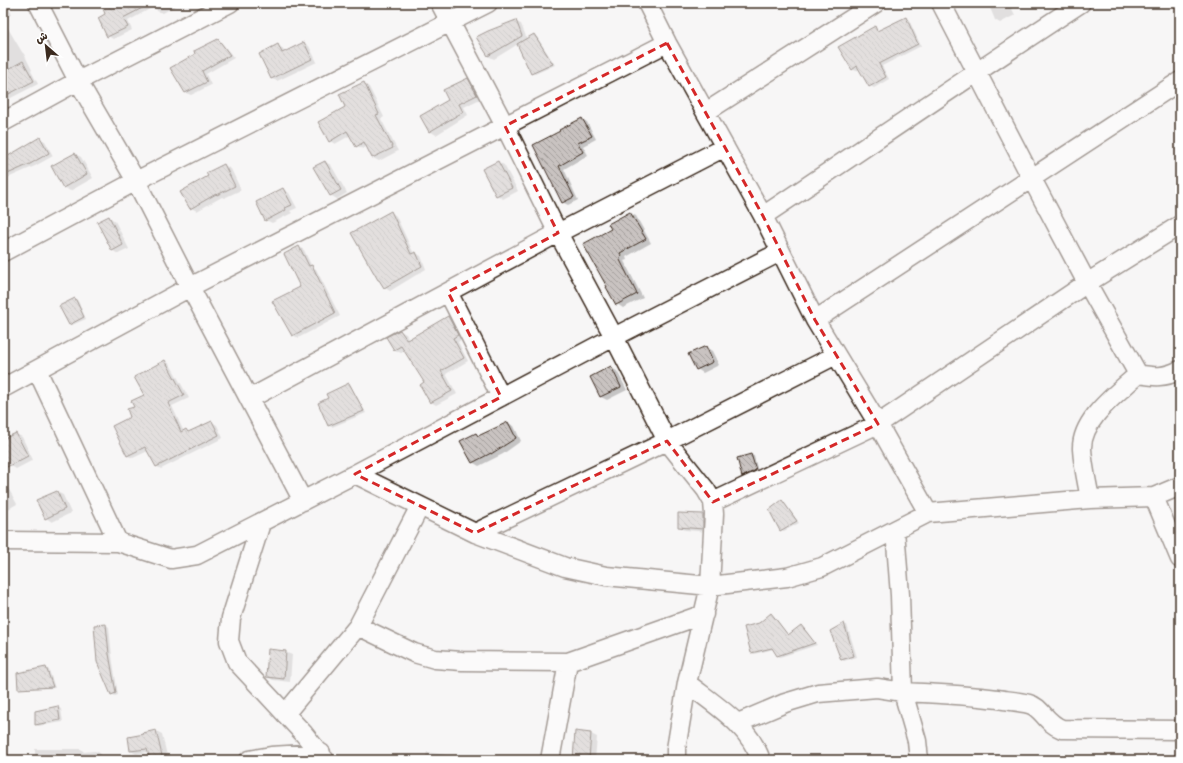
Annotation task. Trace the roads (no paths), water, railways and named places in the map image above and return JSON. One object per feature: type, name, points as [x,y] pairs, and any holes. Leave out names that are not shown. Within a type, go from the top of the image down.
[{"type":"street","points":[[38,3],[78,81],[136,181],[303,501]]},
{"type":"street","points":[[3,122],[78,81],[230,3]]},
{"type":"street","points":[[440,3],[667,441],[706,490],[713,502],[714,514],[710,586],[687,683],[676,749],[676,760]]},
{"type":"street","points":[[3,252],[136,181],[488,3]]},
{"type":"street","points":[[647,3],[667,43],[763,216],[815,320],[878,424],[928,513]]},
{"type":"street","points":[[706,112],[876,3]]},
{"type":"street","points":[[942,3],[1032,179],[1087,283],[1138,374]]},
{"type":"street","points":[[763,216],[1081,3]]},
{"type":"street","points":[[3,388],[190,287],[667,43]]},
{"type":"street","points":[[815,320],[1180,81]]},
{"type":"street","points":[[249,398],[558,233],[725,147]]},
{"type":"street","points":[[713,502],[878,424],[1087,283],[1180,225]]},
{"type":"street","points":[[3,541],[118,542],[171,559],[197,555],[780,252]]},
{"type":"street","points":[[448,292],[501,397]]},
{"type":"street","points":[[475,533],[667,441],[836,355]]},
{"type":"street","points":[[37,370],[118,542]]},
{"type":"street","points":[[1138,374],[1158,377],[1180,370]]},
{"type":"street","points":[[1090,499],[1082,448],[1084,432],[1093,418],[1103,407],[1138,374]]},
{"type":"street","points":[[355,474],[475,533],[565,567],[606,576],[710,586],[787,577],[822,567],[928,513],[1090,499],[1154,497],[1180,486]]},
{"type":"street","points":[[1154,497],[1180,559]]},
{"type":"street","points":[[285,714],[358,626],[420,506]]},
{"type":"street","points":[[261,523],[231,618],[229,641],[237,662],[323,756]]},
{"type":"street","points":[[895,530],[900,595],[903,692],[917,740],[919,760]]},
{"type":"street","points":[[358,626],[414,653],[435,659],[462,661],[568,662],[704,614]]},
{"type":"street","points":[[550,760],[568,662]]},
{"type":"street","points":[[687,683],[738,723],[753,742],[761,760]]},
{"type":"street","points":[[738,723],[785,703],[818,693],[878,688],[903,692],[983,697],[1029,704],[1036,707],[1049,723],[1062,729],[1180,730]]},
{"type":"street","points":[[249,760],[271,756],[323,756]]}]
